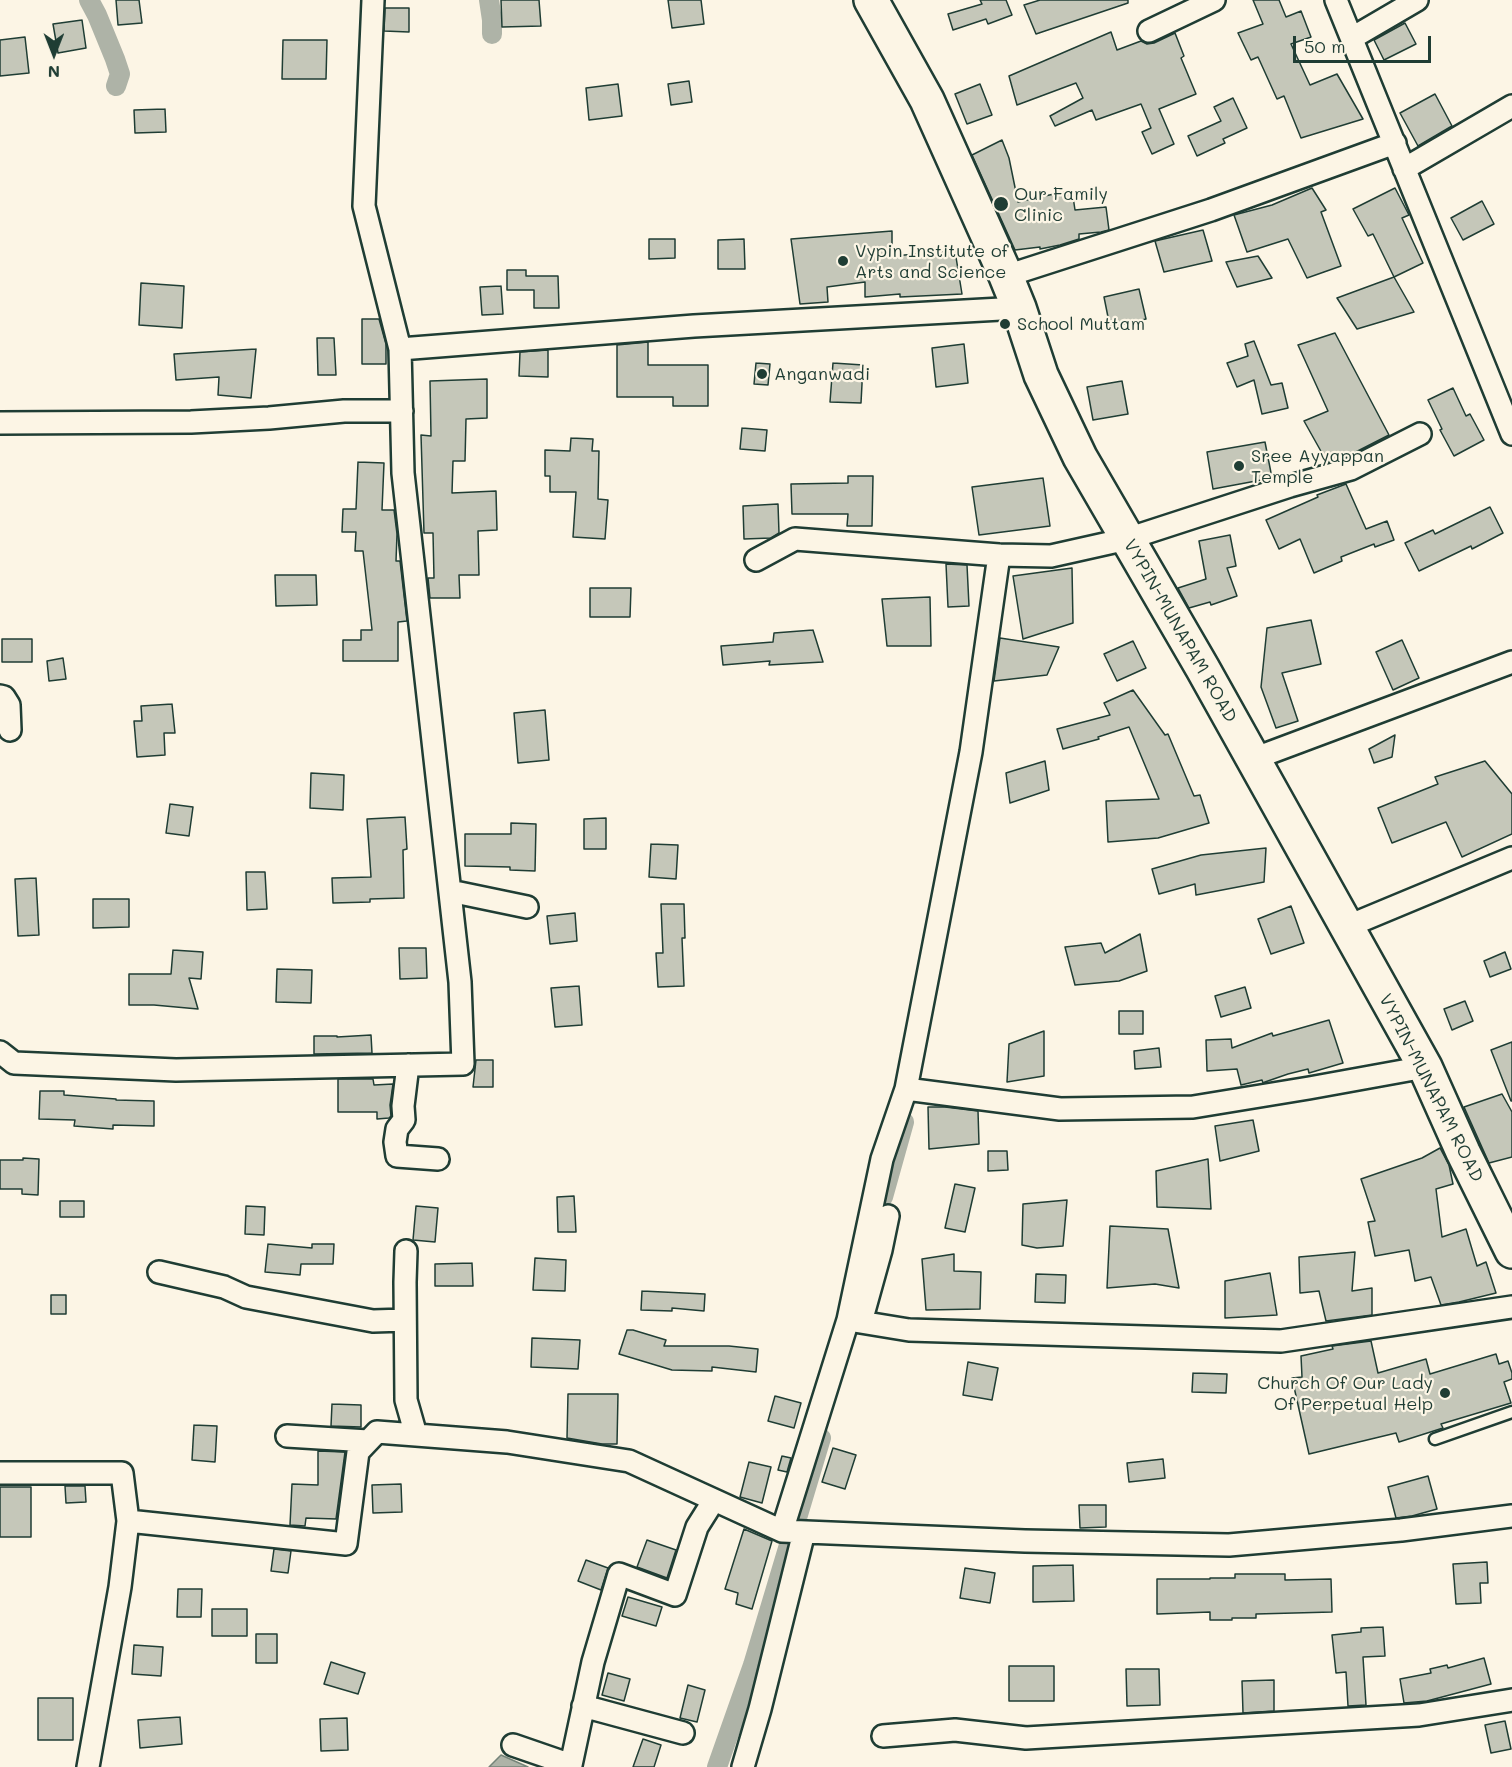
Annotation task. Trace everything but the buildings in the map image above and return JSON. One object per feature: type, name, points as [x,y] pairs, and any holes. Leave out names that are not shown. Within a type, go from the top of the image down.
[{"type":"main road","name":"VYPIN-MUNAPAM ROAD","points":[[871,0],[927,100],[1006,276],[1041,375],[1080,457],[1253,759],[1425,1067],[1463,1152],[1512,1251]]},
{"type":"street","points":[[0,1052],[14,1063],[176,1070],[464,1064],[450,891],[433,755],[405,485],[400,349],[364,206],[374,0]]},
{"type":"street","points":[[1149,31],[1214,0]]},
{"type":"street","points":[[1336,0],[1512,434]]},
{"type":"street","points":[[1352,38],[1418,0]]},
{"type":"street","points":[[1404,169],[1512,106]]},
{"type":"street","points":[[1006,276],[1211,210],[1395,143]]},
{"type":"street","points":[[400,349],[694,326],[1019,308]]},
{"type":"street","points":[[0,423],[191,422],[344,411],[402,411]]},
{"type":"street","points":[[756,560],[795,539],[999,555],[1051,556],[1127,539],[1290,486],[1352,469],[1420,434]]},
{"type":"street","points":[[855,1321],[882,1159],[906,1089],[971,752],[999,555]]},
{"type":"street","points":[[1253,759],[1512,662]]},
{"type":"street","points":[[0,696],[4,697],[9,705],[10,730]]},
{"type":"street","points":[[1346,927],[1512,858]]},
{"type":"street","points":[[450,891],[527,907]]},
{"type":"street","points":[[408,1065],[403,1106],[404,1120],[397,1129],[395,1142],[397,1156],[438,1159]]},
{"type":"street","points":[[906,1089],[1060,1109],[1193,1107],[1425,1067]]},
{"type":"street","points":[[782,1531],[881,1250],[888,1216]]},
{"type":"street","points":[[406,1251],[406,1400],[416,1435]]},
{"type":"street","points":[[159,1272],[224,1287],[246,1297],[373,1321],[405,1320]]},
{"type":"street","points":[[855,1321],[909,1330],[1281,1341],[1512,1307]]},
{"type":"street","points":[[128,1521],[346,1544],[358,1452],[377,1432],[507,1442],[629,1461],[782,1531],[1229,1545],[1401,1530],[1512,1516]]},
{"type":"street","points":[[287,1436],[368,1441]]},
{"type":"street","points":[[0,1473],[122,1473],[128,1521],[120,1587],[88,1767]]},
{"type":"street","points":[[513,1745],[574,1766],[583,1706],[593,1662],[619,1574],[675,1595],[697,1527],[714,1500]]},
{"type":"street","points":[[743,1767],[760,1709],[804,1532]]},
{"type":"street","points":[[883,1736],[955,1730],[1026,1738],[1237,1726],[1419,1715],[1512,1700]]},
{"type":"street","points":[[583,1706],[684,1733]]},
{"type":"lane","points":[[1435,1439],[1512,1412]]},
{"type":"shaded area","points":[[501,1755],[528,1767],[489,1767]]},
{"type":"waterway","points":[[89,0],[120,74],[116,86]]},
{"type":"waterway","points":[[489,0],[492,34]]},
{"type":"waterway","points":[[883,1197],[904,1122]]},
{"type":"waterway","points":[[717,1767],[753,1665],[821,1438]]},
{"type":"place","name":"Our Family Clinic","points":[[1001,204]]},
{"type":"place","name":"Vypin Institute of Arts and Science","points":[[843,261]]},
{"type":"place","name":"School Muttam","points":[[1005,324]]},
{"type":"place","name":"Anganwadi","points":[[762,374]]},
{"type":"place","name":"Sree Ayyappan Temple","points":[[1239,466]]},
{"type":"place","name":"Church Of Our Lady Of Perpetual Help","points":[[1445,1393]]}]
